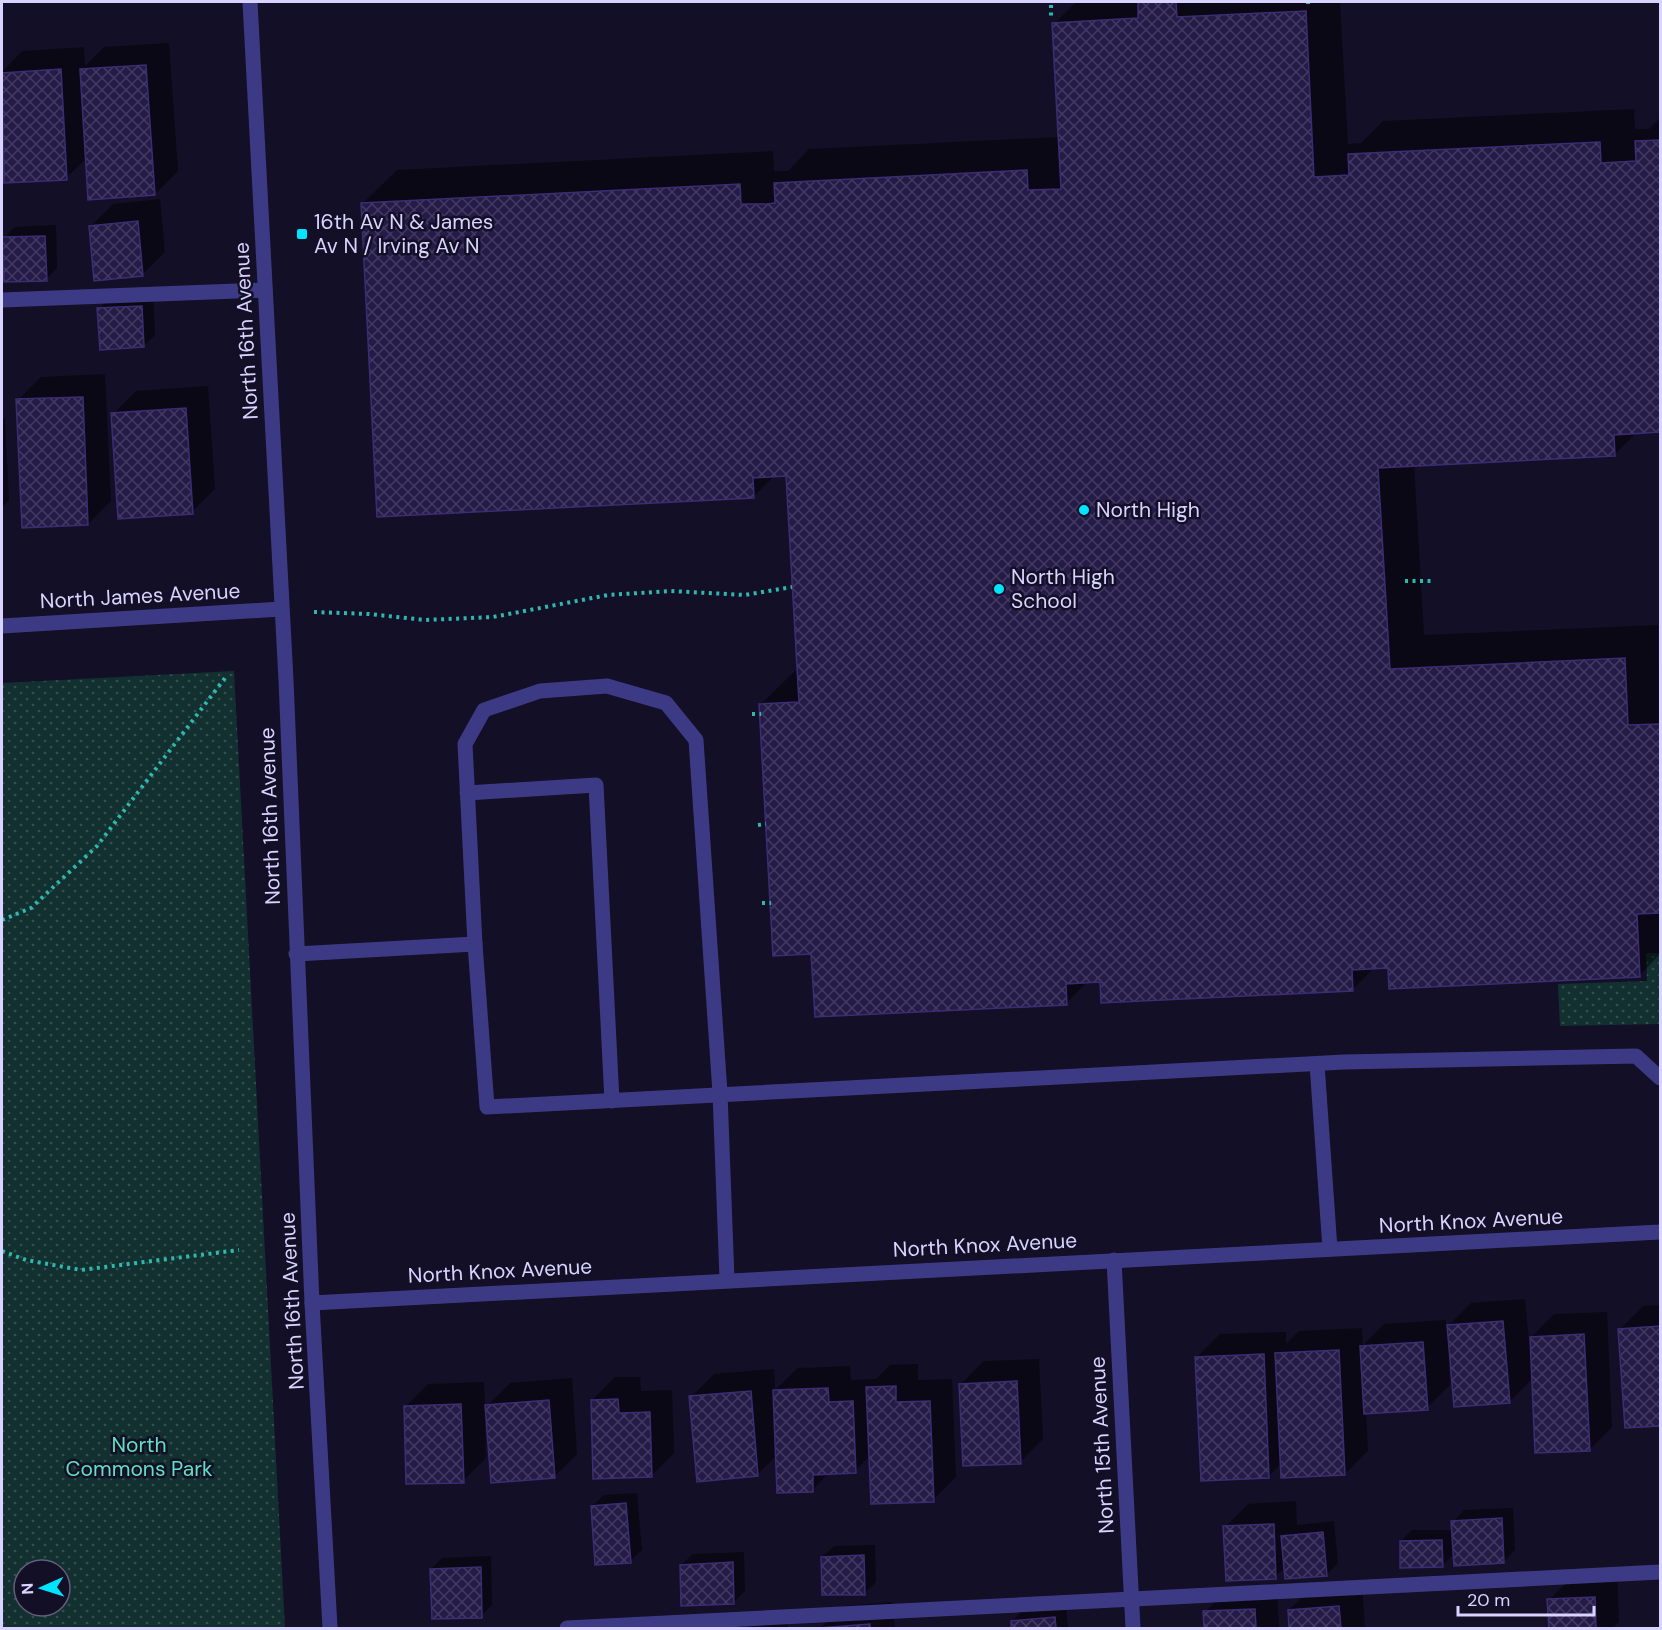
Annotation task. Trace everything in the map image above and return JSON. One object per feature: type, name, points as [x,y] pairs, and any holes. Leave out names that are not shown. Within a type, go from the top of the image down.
[{"type":"street","name":"North 16th Avenue","points":[[250,2],[312,1303],[330,1629]]},
{"type":"street","points":[[2,300],[265,290]]},
{"type":"street","name":"North James Avenue","points":[[2,626],[280,609]]},
{"type":"street","points":[[727,1279],[720,1094],[696,740],[666,703],[607,686],[540,691],[484,710],[465,744],[475,944],[487,1107],[720,1094],[1317,1064],[1636,1056],[1660,1078]]},
{"type":"street","points":[[467,793],[596,785],[612,1101]]},
{"type":"street","points":[[296,954],[475,944]]},
{"type":"street","points":[[1317,1064],[1330,1249]]},
{"type":"street","name":"North Knox Avenue","points":[[312,1303],[727,1279],[1660,1232]]},
{"type":"street","name":"North 15th Avenue","points":[[1114,1260],[1133,1629]]},
{"type":"street","points":[[567,1629],[1660,1572]]},
{"type":"path","points":[[1051,5],[1051,20]]},
{"type":"path","points":[[1405,582],[1434,580]]},
{"type":"path","points":[[280,609],[436,620],[493,617],[608,595],[671,591],[745,595],[792,587]]},
{"type":"path","points":[[2,920],[32,908],[98,846],[225,678]]},
{"type":"path","points":[[752,714],[761,714]]},
{"type":"path","points":[[758,825],[766,824]]},
{"type":"path","points":[[762,903],[771,903]]},
{"type":"path","points":[[2,1251],[26,1260],[81,1270],[239,1250]]},
{"type":"green space","name":"North Commons Park","points":[[234,671],[285,1628],[2,1628],[2,683]]},
{"type":"green space","points":[[1646,953],[1660,953],[1660,1024],[1560,1026],[1558,984],[1647,981]]},
{"type":"building","name":"North High","points":[[1138,2],[1176,2],[1177,17],[1306,11],[1314,177],[1349,175],[1348,154],[1600,142],[1601,163],[1636,161],[1635,141],[1660,140],[1660,432],[1614,435],[1615,456],[1378,468],[1390,669],[1625,658],[1628,725],[1660,724],[1660,913],[1637,914],[1640,977],[1389,989],[1388,968],[1352,970],[1353,991],[1101,1003],[1100,982],[1066,984],[1067,1005],[815,1017],[811,954],[773,956],[759,704],[799,702],[786,476],[753,478],[754,498],[377,517],[361,203],[740,184],[741,204],[767,204],[775,203],[774,183],[1027,170],[1028,190],[1061,189],[1052,23],[1138,18]]},
{"type":"building","points":[[146,65],[155,195],[88,200],[80,69]]},
{"type":"building","points":[[61,69],[67,180],[4,183],[2,73]]},
{"type":"building","points":[[138,221],[143,276],[94,281],[89,226]]},
{"type":"building","points":[[45,236],[47,281],[4,282],[2,237]]},
{"type":"building","points":[[142,306],[144,347],[100,350],[97,308]]},
{"type":"building","points":[[83,397],[88,525],[22,528],[16,399]]},
{"type":"building","points":[[186,408],[193,514],[118,519],[111,413]]},
{"type":"building","points":[[1503,1321],[1510,1403],[1454,1407],[1447,1325]]},
{"type":"building","points":[[1660,1326],[1660,1426],[1625,1428],[1618,1329]]},
{"type":"building","points":[[1584,1334],[1590,1451],[1535,1453],[1530,1337]]},
{"type":"building","points":[[1423,1342],[1428,1410],[1364,1414],[1360,1346]]},
{"type":"building","points":[[1339,1350],[1345,1475],[1281,1478],[1275,1353]]},
{"type":"building","points":[[1264,1354],[1269,1478],[1201,1481],[1195,1357]]},
{"type":"building","points":[[1017,1381],[1021,1464],[963,1466],[959,1384]]},
{"type":"building","points":[[896,1386],[896,1402],[930,1401],[934,1502],[871,1504],[866,1387]]},
{"type":"building","points":[[828,1388],[829,1402],[853,1401],[856,1473],[813,1475],[813,1492],[777,1493],[773,1390]]},
{"type":"building","points":[[751,1391],[758,1476],[697,1482],[689,1396]]},
{"type":"building","points":[[618,1399],[619,1413],[650,1412],[652,1477],[593,1479],[591,1400]]},
{"type":"building","points":[[549,1400],[555,1478],[491,1483],[485,1405]]},
{"type":"building","points":[[461,1404],[464,1483],[406,1484],[404,1406]]},
{"type":"building","points":[[626,1503],[631,1563],[595,1565],[591,1506]]},
{"type":"building","points":[[1502,1518],[1504,1563],[1454,1566],[1451,1521]]},
{"type":"building","points":[[1274,1524],[1276,1579],[1226,1581],[1223,1526]]},
{"type":"building","points":[[1323,1532],[1327,1576],[1285,1579],[1281,1536]]},
{"type":"building","points":[[1442,1540],[1443,1567],[1400,1568],[1400,1541]]},
{"type":"building","points":[[864,1555],[865,1595],[822,1595],[821,1557]]},
{"type":"building","points":[[733,1562],[734,1604],[681,1606],[680,1565]]},
{"type":"building","points":[[481,1567],[482,1618],[432,1619],[430,1569]]},
{"type":"building","points":[[1595,1597],[1596,1628],[1549,1628],[1547,1599]]},
{"type":"building","points":[[1339,1606],[1341,1628],[1289,1628],[1288,1610]]},
{"type":"building","points":[[1255,1609],[1256,1628],[1204,1628],[1203,1611]]},
{"type":"building","points":[[1055,1617],[1056,1628],[1011,1628],[1011,1621]]},
{"type":"building","points":[[870,1624],[870,1628],[818,1628]]},
{"type":"place","name":"16th Av N & James Av N / Irving Av N","points":[[302,234]]},
{"type":"place","name":"North High","points":[[1084,510]]},
{"type":"place","name":"North High School","points":[[999,589]]}]
